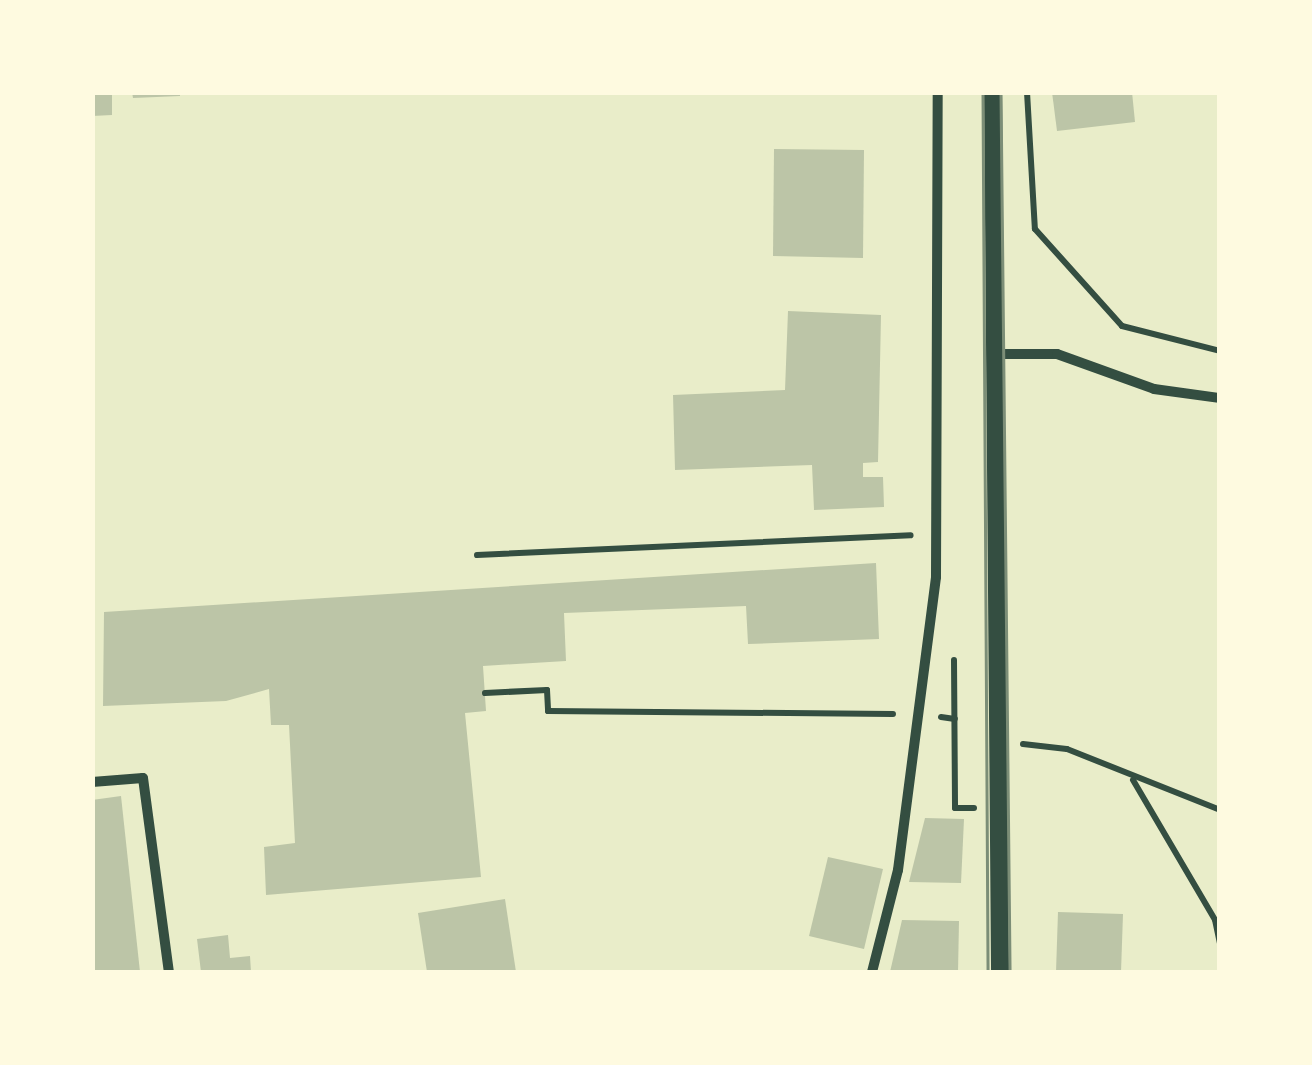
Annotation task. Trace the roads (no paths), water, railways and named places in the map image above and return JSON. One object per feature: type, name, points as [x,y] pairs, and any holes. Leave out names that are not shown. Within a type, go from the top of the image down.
[{"type":"street","points":[[872,972],[898,870],[937,534],[938,92]]},
{"type":"street","points":[[993,92],[1000,972]]},
{"type":"street","points":[[996,354],[1056,354],[1154,389],[1220,398]]},
{"type":"street","points":[[92,782],[143,778],[168,972]]},
{"type":"tram line","points":[[983,92],[988,972]]},
{"type":"tram line","points":[[1001,92],[1010,972]]}]
